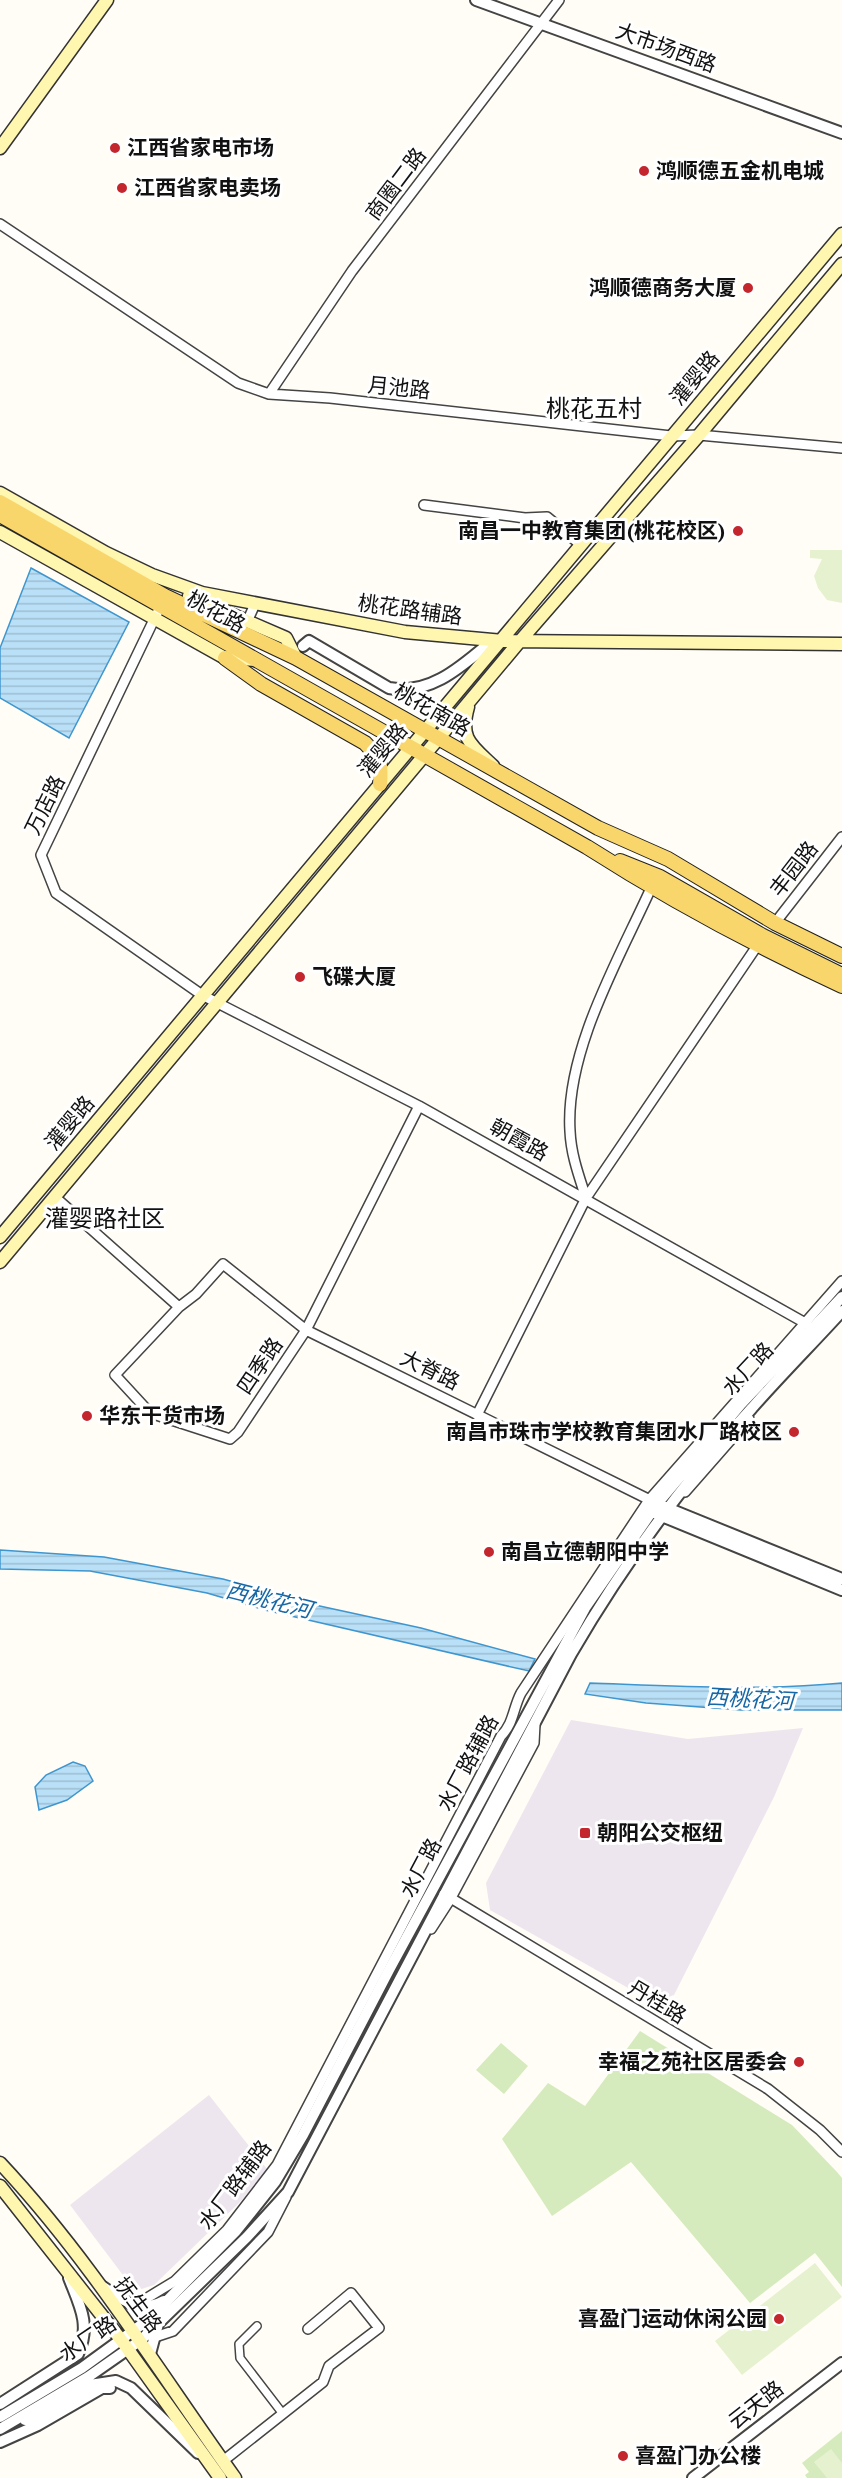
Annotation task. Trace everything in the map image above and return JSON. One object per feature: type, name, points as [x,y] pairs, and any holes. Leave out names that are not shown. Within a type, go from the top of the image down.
[{"type":"main road","points":[[0,138],[99,0]]},
{"type":"main road","points":[[0,148],[107,0]]},
{"type":"main road","name":"灌婴路","points":[[0,1237],[412,747],[498,640],[581,545],[842,234]]},
{"type":"main road","name":"灌婴路","points":[[0,1262],[520,641],[699,435],[842,264]]},
{"type":"main road","name":"桃花路辅路","points":[[0,493],[106,553],[152,575],[202,593],[405,633],[520,641],[842,644]]},
{"type":"main road","points":[[3,512],[285,638],[300,652]]},
{"type":"main road","name":"桃花路","points":[[3,512],[158,612],[259,661],[412,747]]},
{"type":"main road","name":"桃花南路","points":[[3,512],[165,596],[300,652],[502,775],[598,828],[668,859],[775,923],[842,956]]},
{"type":"main road","points":[[0,532],[158,612],[261,684],[365,743],[382,766],[380,784]]},
{"type":"main road","points":[[225,658],[259,661]]},
{"type":"main road","points":[[469,702],[463,725],[464,732],[479,753],[502,775]]},
{"type":"main road","name":"桃花南路","points":[[412,747],[587,847],[658,879]]},
{"type":"main road","points":[[598,828],[658,879],[757,946],[842,986]]},
{"type":"main road","points":[[658,879],[842,969]]},
{"type":"main road","points":[[658,879],[763,936],[842,975]]},
{"type":"main road","name":"抚生路","points":[[0,2163],[26,2190],[138,2336],[217,2464],[220,2478]]},
{"type":"main road","name":"抚生路","points":[[0,2186],[217,2464],[235,2478]]},
{"type":"street","name":"大市场西路","points":[[476,0],[842,133]]},
{"type":"street","name":"商圈二路","points":[[269,394],[352,271],[559,0]]},
{"type":"street","name":"月池路","points":[[0,224],[238,383],[269,394],[330,398],[671,436],[699,435],[842,448]]},
{"type":"street","points":[[424,506],[525,518],[547,517],[581,545]]},
{"type":"street","points":[[247,622],[255,604]]},
{"type":"street","name":"万店路","points":[[158,612],[41,855],[56,893],[202,995]]},
{"type":"street","points":[[300,652],[309,641],[388,688],[402,690],[432,683],[455,672],[498,640]]},
{"type":"street","name":"丰园路","points":[[775,923],[842,837]]},
{"type":"street","points":[[586,1198],[574,1161],[570,1132],[570,1104],[575,1075],[590,1026],[612,970],[658,879]]},
{"type":"street","points":[[477,1415],[586,1198],[757,946]]},
{"type":"street","name":"朝霞路","points":[[202,995],[419,1106],[586,1198],[813,1328]]},
{"type":"street","name":"四季路","points":[[179,1307],[115,1375],[150,1413],[230,1439],[238,1432],[306,1330],[419,1106]]},
{"type":"street","points":[[55,1197],[179,1307]]},
{"type":"street","name":"大脊路","points":[[179,1307],[196,1294],[223,1264],[306,1330],[657,1508],[842,1590]]},
{"type":"street","points":[[813,1328],[842,1281]]},
{"type":"street","name":"水厂路","points":[[138,2336],[236,2231],[275,2182],[303,2134],[394,1960],[585,1608],[657,1508],[741,1404],[842,1297]]},
{"type":"street","name":"水厂路","points":[[813,1328],[842,1311]]},
{"type":"street","name":"水厂路辅路","points":[[134,2306],[175,2280],[220,2237],[277,2165],[421,1887],[501,1736],[509,1727],[516,1702],[657,1508],[695,1483],[753,1414],[842,1318]]},
{"type":"street","name":"大脊路","points":[[657,1508],[842,1579]]},
{"type":"street","name":"水厂路","points":[[0,2430],[88,2377],[125,2345],[158,2324],[247,2237],[288,2192],[408,1964],[448,1896],[534,1723],[594,1613],[657,1508]]},
{"type":"street","name":"丹桂路","points":[[448,1896],[768,2090],[820,2130],[842,2152]]},
{"type":"street","name":"水厂路辅路","points":[[155,2337],[172,2331],[268,2232],[382,2013]]},
{"type":"street","points":[[0,2404],[78,2354],[86,2331],[66,2269]]},
{"type":"street","points":[[98,2283],[134,2306],[155,2306],[173,2297]]},
{"type":"street","points":[[0,2430],[41,2414],[90,2385],[116,2382],[131,2388],[217,2464],[323,2382],[329,2366],[379,2328],[351,2293],[308,2329]]},
{"type":"street","points":[[150,2354],[158,2324]]},
{"type":"street","points":[[257,2326],[239,2344],[240,2358],[282,2414]]},
{"type":"street","name":"水厂路","points":[[0,2417],[125,2345]]},
{"type":"street","name":"云天路","points":[[693,2478],[842,2363]]},
{"type":"street","points":[[0,2442],[38,2425],[102,2388],[131,2388]]},
{"type":"shaded area","points":[[571,1720],[688,1739],[803,1728],[774,1797],[674,1995],[653,2002],[490,1910],[486,1883]]},
{"type":"shaded area","points":[[209,2095],[267,2169],[241,2201],[154,2285],[135,2291],[70,2205]]},
{"type":"green space","points":[[810,550],[842,550],[842,603],[827,600],[818,588],[814,576],[822,559],[810,558]]},
{"type":"green space","points":[[640,2031],[792,2125],[842,2178],[842,2287],[815,2253],[750,2303],[631,2162],[552,2216],[502,2139],[548,2083],[585,2106]]},
{"type":"green space","points":[[501,2043],[528,2066],[504,2094],[476,2070]]},
{"type":"green space","name":"喜盈门运动休闲公园","points":[[815,2263],[842,2297],[742,2375],[715,2341]]},
{"type":"green space","points":[[842,2431],[842,2478],[807,2478],[805,2475],[809,2472],[802,2463]]},
{"type":"green space","points":[[831,2449],[842,2463],[842,2478],[827,2478],[814,2462]]},
{"type":"water","points":[[31,568],[129,622],[69,738],[0,698],[0,648]]},
{"type":"water","name":"西桃花河","points":[[0,1550],[104,1557],[223,1579],[315,1605],[421,1628],[535,1659],[529,1671],[265,1610],[207,1593],[90,1571],[0,1569]]},
{"type":"water","name":"西桃花河","points":[[590,1683],[748,1687],[842,1683],[842,1710],[741,1710],[646,1703],[585,1694]]},
{"type":"water","points":[[73,1762],[85,1766],[93,1781],[67,1800],[39,1810],[35,1787],[46,1775]]},
{"type":"place","name":"江西省家电市场","points":[[115,148]]},
{"type":"place","name":"鸿顺德五金机电城","points":[[644,171]]},
{"type":"place","name":"江西省家电卖场","points":[[122,188]]},
{"type":"place","name":"鸿顺德商务大厦","points":[[748,288]]},
{"type":"place","name":"南昌一中教育集团(桃花校区)","points":[[738,531]]},
{"type":"place","name":"飞碟大厦","points":[[300,977]]},
{"type":"place","name":"华东干货市场","points":[[87,1416]]},
{"type":"place","name":"南昌市珠市学校教育集团水厂路校区","points":[[794,1432]]},
{"type":"place","name":"南昌立德朝阳中学","points":[[489,1552]]},
{"type":"place","name":"朝阳公交枢纽","points":[[585,1833]]},
{"type":"place","name":"幸福之苑社区居委会","points":[[799,2062]]},
{"type":"place","name":"喜盈门运动休闲公园","points":[[779,2319]]},
{"type":"place","name":"喜盈门办公楼","points":[[623,2456]]},
{"type":"district","name":"桃花五村","points":[[594,408]]},
{"type":"district","name":"灌婴路社区","points":[[105,1218]]}]
